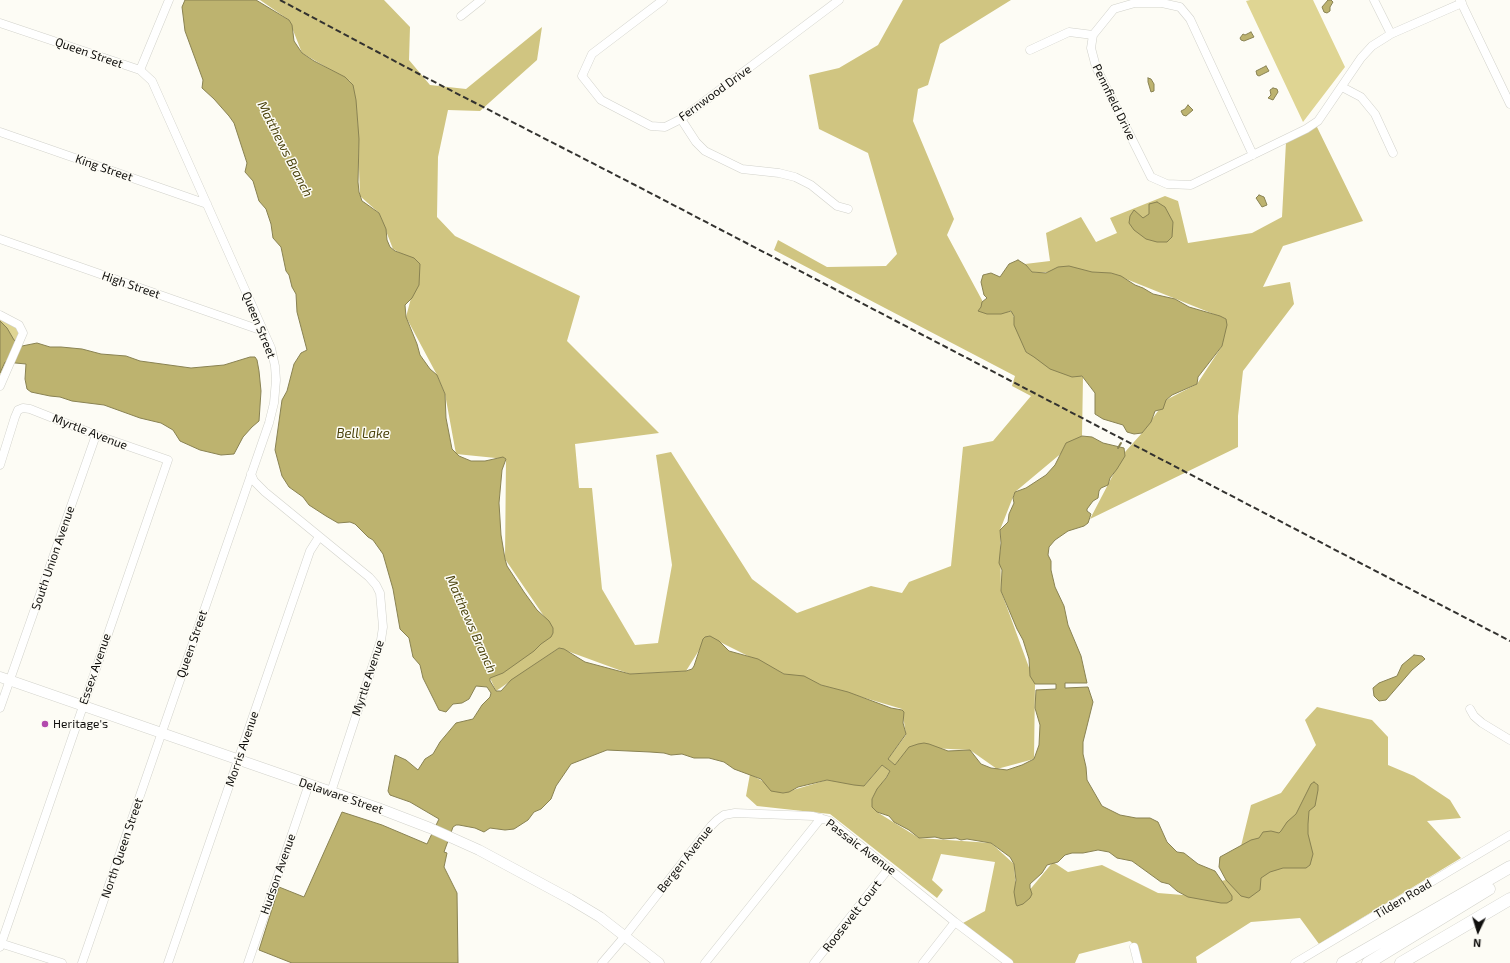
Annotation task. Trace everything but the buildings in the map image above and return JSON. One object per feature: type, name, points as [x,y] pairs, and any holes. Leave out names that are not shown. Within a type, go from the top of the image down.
[{"type":"highway","points":[[1343,963],[1510,868]]},
{"type":"highway","points":[[1368,963],[1510,876]]},
{"type":"highway","points":[[1401,963],[1510,899]]},
{"type":"main road","name":"Delaware Street","points":[[5,679],[309,784],[430,828],[499,860],[570,899],[600,917],[659,963]]},
{"type":"street","points":[[140,70],[168,0]]},
{"type":"street","points":[[461,16],[481,0]]},
{"type":"street","name":"Fernwood Drive","points":[[663,0],[592,54],[582,76],[601,100],[651,126],[664,127],[681,118],[839,0]]},
{"type":"street","points":[[1374,0],[1391,34]]},
{"type":"street","points":[[1461,2],[1510,104]]},
{"type":"street","name":"Pennfield Drive","points":[[1093,35],[1091,48],[1096,67],[1151,177],[1167,184],[1191,185],[1318,121],[1361,58],[1372,46],[1391,34],[1461,2]]},
{"type":"street","points":[[1030,50],[1069,32],[1093,35],[1114,9],[1135,3],[1162,3],[1180,8],[1190,19],[1253,155]]},
{"type":"street","name":"Queen Street","points":[[0,23],[140,70],[152,81],[262,331],[271,348],[276,380],[274,403],[162,733]]},
{"type":"street","points":[[1342,87],[1361,97],[1375,114],[1393,153]]},
{"type":"street","points":[[681,118],[696,142],[705,151],[742,169],[779,173],[795,177],[811,185],[837,206],[848,209]]},
{"type":"street","name":"King Street","points":[[0,132],[207,204]]},
{"type":"street","name":"High Street","points":[[0,239],[262,331]]},
{"type":"street","points":[[0,314],[19,325],[21,336],[1,383]]},
{"type":"street","name":"Myrtle Avenue","points":[[0,464],[15,417],[18,410],[23,408],[30,409],[96,435],[168,460]]},
{"type":"street","name":"South Union Avenue","points":[[0,708],[5,679],[96,435]]},
{"type":"street","name":"Essex Avenue","points":[[0,944],[168,460]]},
{"type":"street","name":"Myrtle Avenue","points":[[251,474],[254,481],[264,492],[369,577],[376,585],[380,593],[382,627],[381,640],[331,792]]},
{"type":"street","name":"Morris Avenue","points":[[168,963],[310,551],[319,537]]},
{"type":"street","points":[[1470,709],[1474,716],[1482,723],[1510,740]]},
{"type":"street","name":"North Queen Street","points":[[82,963],[162,733]]},
{"type":"street","name":"Hudson Avenue","points":[[248,963],[309,784]]},
{"type":"street","name":"Bergen Avenue","points":[[602,963],[717,820],[724,815],[735,813],[813,816],[821,818]]},
{"type":"street","name":"Passaic Avenue","points":[[705,963],[821,818],[830,820],[955,922],[1009,963]]},
{"type":"street","name":"Tilden Road","points":[[1295,963],[1510,835]]},
{"type":"street","name":"Roosevelt Court","points":[[814,963],[889,868]]},
{"type":"street","points":[[923,963],[955,922]]},
{"type":"street","points":[[0,944],[62,963]]},
{"type":"street","points":[[1134,947],[1138,963]]},
{"type":"shaded area","points":[[260,0],[384,0],[410,27],[409,60],[430,85],[466,89],[542,27],[537,60],[480,111],[448,110],[438,157],[437,217],[455,236],[580,296],[567,341],[659,433],[575,444],[579,488],[592,488],[602,589],[635,645],[658,643],[672,565],[656,455],[671,452],[752,579],[797,613],[871,586],[902,593],[909,582],[951,566],[963,447],[993,441],[1031,396],[1012,386],[1015,376],[774,250],[778,240],[827,267],[886,266],[897,254],[868,153],[819,129],[809,75],[839,68],[878,45],[903,0],[1011,0],[940,44],[928,85],[918,89],[913,121],[954,219],[947,235],[983,302],[981,312],[1012,312],[1026,352],[1083,377],[1082,436],[1015,492],[1000,530],[1001,591],[1035,684],[1034,759],[997,769],[970,750],[910,747],[895,765],[888,759],[906,735],[902,709],[784,674],[708,636],[686,671],[630,674],[559,648],[496,691],[490,678],[552,628],[505,559],[506,459],[456,454],[445,394],[437,375],[406,317],[420,264],[393,249],[379,213],[360,196],[357,114],[350,81],[302,53],[289,20]]},
{"type":"shaded area","points":[[1313,0],[1345,67],[1303,122],[1246,1]]},
{"type":"shaded area","points":[[1316,125],[1363,221],[1283,246],[1263,287],[1290,282],[1294,304],[1243,371],[1238,416],[1238,447],[1090,519],[1125,452],[1142,433],[1166,400],[1197,384],[1222,346],[1226,319],[1111,273],[1032,272],[1025,264],[1050,261],[1046,233],[1081,217],[1096,242],[1117,233],[1110,218],[1165,196],[1178,201],[1188,243],[1252,233],[1282,217],[1286,142]]},
{"type":"shaded area","points":[[0,315],[23,333],[0,386]]},
{"type":"shaded area","points":[[1317,707],[1372,720],[1388,737],[1388,765],[1414,776],[1450,800],[1461,818],[1427,821],[1461,858],[1319,944],[1300,918],[1251,922],[1196,957],[1197,963],[1142,963],[1138,949],[1130,941],[1079,954],[1075,963],[1012,963],[963,923],[985,911],[995,862],[941,854],[932,880],[943,890],[937,898],[830,814],[757,806],[746,796],[750,774],[783,793],[827,780],[865,785],[882,765],[890,771],[872,799],[877,812],[919,838],[991,843],[1014,864],[1017,905],[1053,862],[1068,872],[1102,865],[1158,893],[1232,899],[1216,882],[1226,880],[1219,859],[1241,846],[1251,805],[1281,793],[1316,745],[1305,720]]},
{"type":"water","name":"Bell Lake","points":[[185,0],[256,0],[289,20],[292,25],[294,41],[302,53],[345,77],[353,85],[356,100],[359,139],[359,192],[362,201],[379,213],[386,229],[387,240],[390,247],[395,251],[414,258],[420,264],[419,285],[412,298],[405,305],[406,317],[420,355],[430,369],[437,375],[445,394],[446,418],[452,449],[459,456],[471,461],[485,461],[503,457],[506,459],[502,470],[499,503],[501,535],[505,559],[507,566],[524,592],[537,610],[549,621],[553,628],[551,637],[534,651],[503,673],[490,678],[490,681],[496,691],[501,691],[511,680],[559,648],[564,649],[585,662],[630,674],[686,671],[692,669],[694,666],[703,639],[710,636],[719,641],[729,651],[758,659],[784,674],[804,676],[821,685],[848,692],[891,708],[902,710],[904,712],[903,723],[906,734],[888,759],[895,765],[909,747],[924,743],[948,751],[970,750],[981,764],[991,768],[1007,770],[1022,765],[1034,759],[1039,745],[1040,725],[1035,708],[1036,690],[1056,689],[1056,684],[1035,684],[1030,676],[1029,659],[1023,640],[1001,591],[1002,570],[999,563],[1001,543],[1000,530],[1008,522],[1009,514],[1014,503],[1013,498],[1015,492],[1026,488],[1046,475],[1055,465],[1066,443],[1082,436],[1092,437],[1103,443],[1124,448],[1125,456],[1110,478],[1108,485],[1101,488],[1098,498],[1093,501],[1087,509],[1087,511],[1091,514],[1088,523],[1084,526],[1068,531],[1055,540],[1049,547],[1048,555],[1051,561],[1051,570],[1055,587],[1064,606],[1068,625],[1081,656],[1087,683],[1065,683],[1065,688],[1088,687],[1093,702],[1083,742],[1083,754],[1087,780],[1102,806],[1120,815],[1136,818],[1150,818],[1158,822],[1167,842],[1177,852],[1184,853],[1198,864],[1215,871],[1232,896],[1232,900],[1227,903],[1221,903],[1188,897],[1177,891],[1169,884],[1161,882],[1132,861],[1117,858],[1109,852],[1098,850],[1065,855],[1058,862],[1047,865],[1042,873],[1030,884],[1032,894],[1030,898],[1023,904],[1017,906],[1014,892],[1016,880],[1014,864],[1010,857],[991,843],[967,839],[961,840],[956,838],[919,838],[909,830],[894,822],[889,816],[877,812],[872,807],[872,799],[877,789],[890,771],[882,765],[864,786],[827,780],[798,787],[789,792],[783,793],[771,791],[761,779],[734,769],[724,762],[709,758],[694,758],[682,754],[671,755],[664,753],[607,750],[571,764],[556,786],[551,799],[541,809],[534,812],[528,820],[514,829],[505,830],[490,828],[484,832],[475,828],[459,825],[453,827],[444,852],[447,853],[444,867],[457,893],[458,963],[292,963],[259,950],[279,887],[304,897],[342,812],[382,825],[427,844],[439,819],[410,802],[390,795],[388,791],[395,755],[406,760],[418,770],[425,759],[433,754],[440,742],[456,723],[473,719],[482,705],[490,697],[491,693],[487,687],[476,686],[469,699],[462,703],[453,704],[446,712],[439,710],[423,678],[420,665],[413,657],[409,638],[400,629],[393,589],[383,554],[373,540],[355,524],[350,522],[338,523],[309,505],[303,497],[289,487],[282,476],[275,450],[282,400],[287,391],[294,364],[301,353],[307,350],[297,312],[296,294],[286,271],[281,247],[273,238],[271,224],[266,209],[259,201],[253,181],[245,172],[247,163],[234,123],[214,99],[202,88],[203,80],[185,31],[182,7]]},
{"type":"water","points":[[1328,0],[1333,2],[1330,7],[1330,11],[1327,13],[1324,12],[1322,7]]},
{"type":"water","points":[[1251,32],[1254,37],[1244,41],[1241,40],[1240,38],[1243,34],[1245,35]]},
{"type":"water","points":[[1266,66],[1269,71],[1259,76],[1257,75],[1256,71]]},
{"type":"water","points":[[1148,78],[1151,79],[1154,84],[1154,91],[1151,92],[1148,82]]},
{"type":"water","points":[[1273,88],[1277,89],[1278,92],[1273,100],[1268,98],[1271,95],[1270,90]]},
{"type":"water","points":[[1188,105],[1193,110],[1186,116],[1183,115],[1181,111]]},
{"type":"water","points":[[1259,195],[1264,197],[1267,205],[1262,207],[1256,198]]},
{"type":"water","points":[[1157,202],[1165,207],[1173,222],[1172,237],[1167,242],[1157,242],[1146,239],[1134,230],[1129,223],[1130,216],[1134,210],[1143,218],[1149,214],[1149,204]]},
{"type":"water","points":[[1018,260],[1026,265],[1032,272],[1046,273],[1058,267],[1069,266],[1092,272],[1111,273],[1121,276],[1153,294],[1175,299],[1189,307],[1220,316],[1226,319],[1227,325],[1222,346],[1198,377],[1197,384],[1172,395],[1166,400],[1163,409],[1155,411],[1151,422],[1142,433],[1134,434],[1127,432],[1123,425],[1103,419],[1095,414],[1095,393],[1082,376],[1072,377],[1050,369],[1026,352],[1014,325],[1014,316],[1011,311],[1001,314],[987,314],[978,311],[982,302],[987,298],[984,295],[981,282],[983,275],[991,273],[1000,277],[1009,264]]},
{"type":"water","points":[[0,321],[7,328],[14,340],[22,346],[37,343],[50,347],[82,349],[101,354],[126,356],[140,361],[191,368],[224,365],[250,357],[255,357],[259,371],[261,391],[259,421],[243,437],[234,454],[221,455],[200,450],[180,441],[173,430],[161,423],[140,418],[104,405],[72,401],[60,397],[31,392],[27,389],[25,379],[26,364],[5,362],[0,373]]},
{"type":"water","points":[[1414,655],[1422,656],[1425,659],[1412,670],[1386,700],[1379,701],[1374,696],[1373,688],[1379,683],[1397,676],[1402,665]]},
{"type":"water","points":[[1314,782],[1318,785],[1318,790],[1315,806],[1309,811],[1308,834],[1313,854],[1310,865],[1306,868],[1283,868],[1270,872],[1261,878],[1260,890],[1249,898],[1241,896],[1226,880],[1219,867],[1220,857],[1251,840],[1259,838],[1263,832],[1271,831],[1279,833],[1287,822],[1296,814],[1311,784]]},
{"type":"waterway","points":[[1118,448],[1121,443]]},
{"type":"railway","points":[[280,0],[419,74],[1510,641]]},
{"type":"place","name":"Heritage's","points":[[45,724]]},
{"type":"water label","name":"Matthews Branch","points":[[285,149]]},
{"type":"water label","name":"Matthews Branch","points":[[471,624]]}]
